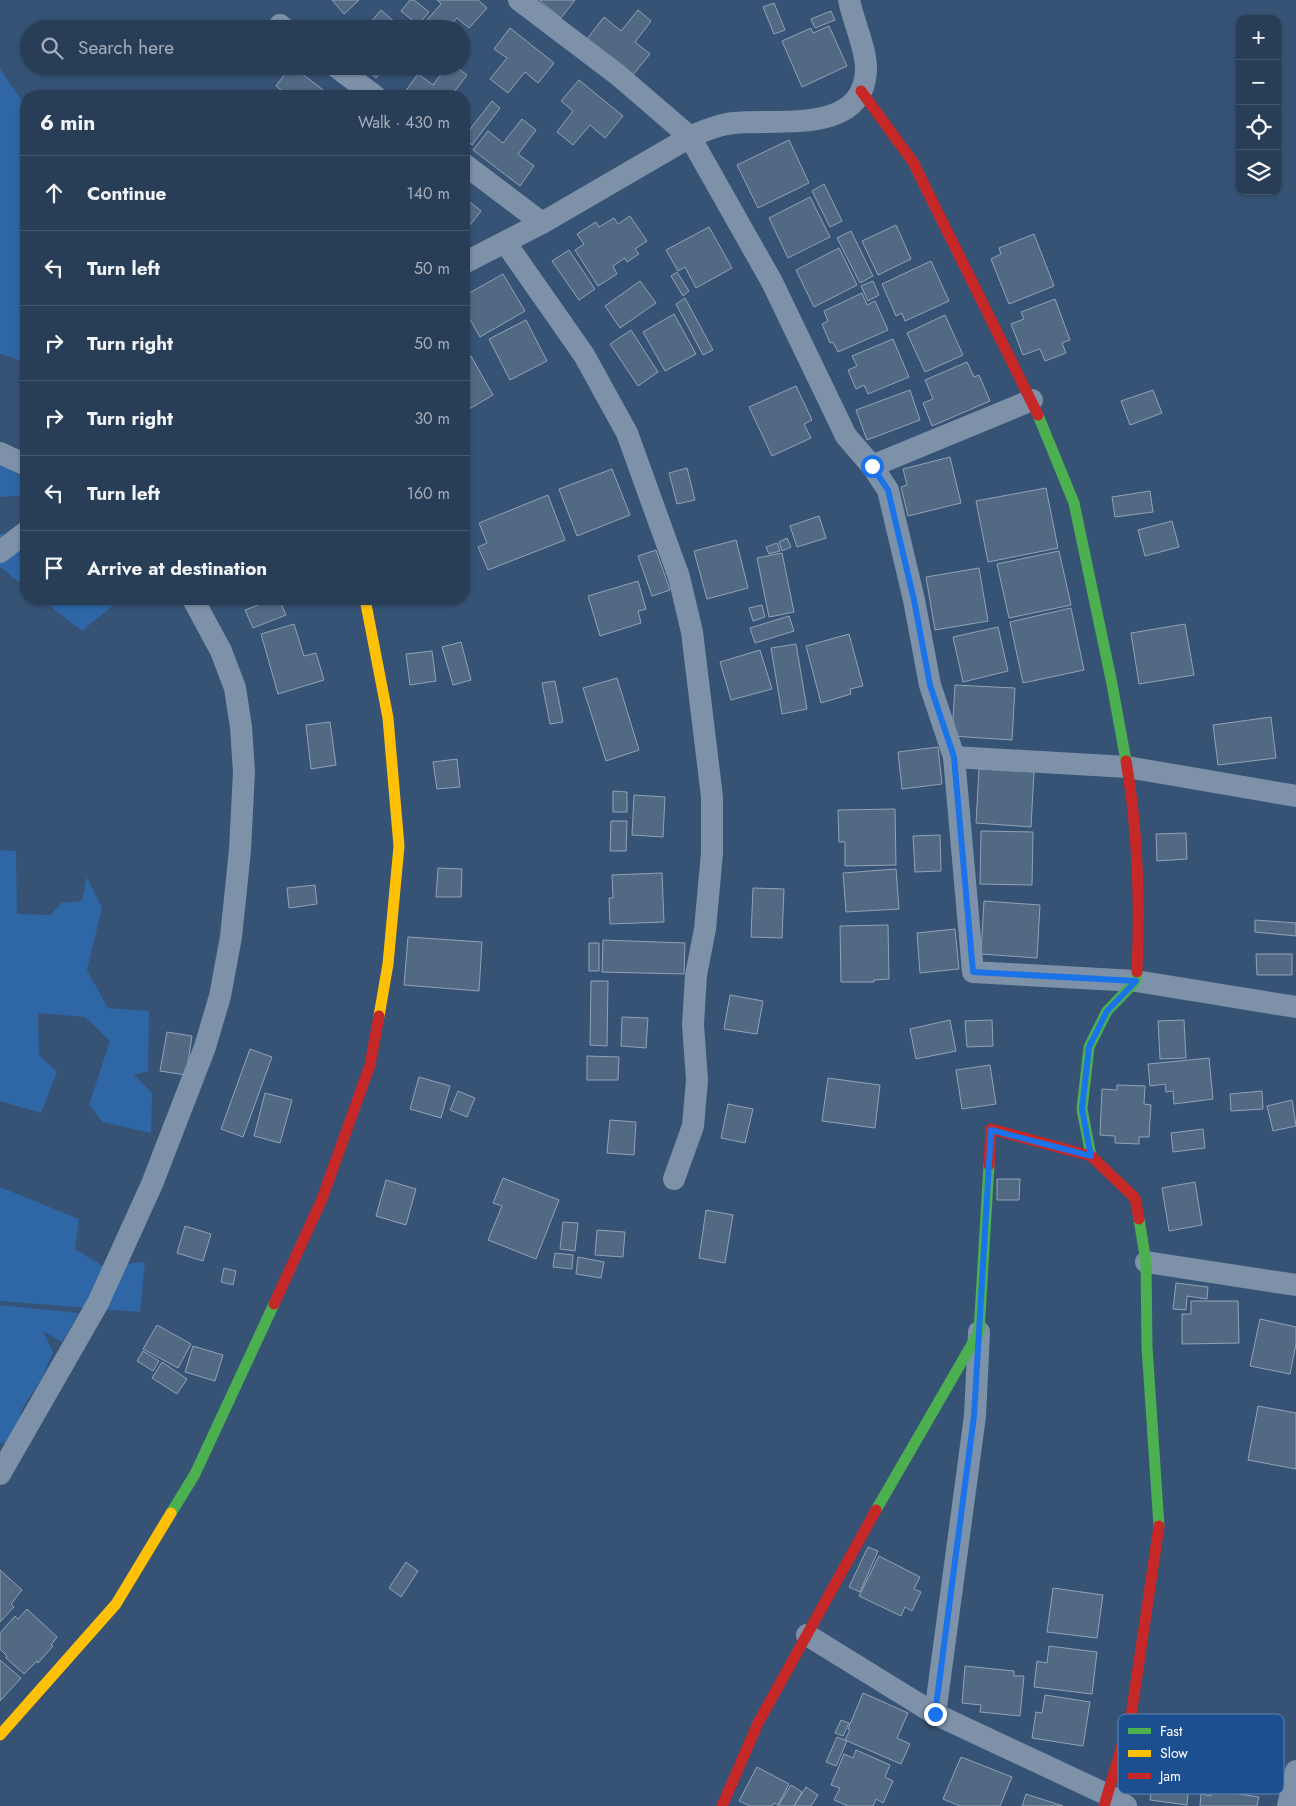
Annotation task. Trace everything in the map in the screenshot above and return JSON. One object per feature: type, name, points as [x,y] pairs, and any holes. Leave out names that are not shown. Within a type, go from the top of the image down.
[{"type":"street","points":[[519,0],[618,75],[690,137],[772,282],[846,436],[872,466],[888,490],[914,600],[930,685],[954,757],[973,972],[1136,981],[1296,1007]]},
{"type":"street","points":[[470,261],[542,223],[690,137],[733,122],[810,121],[839,113],[852,104],[861,91],[866,71],[862,44],[849,0]]},
{"type":"street","points":[[347,75],[367,90]]},
{"type":"street","points":[[861,91],[913,162],[984,308],[1032,400],[1074,503],[1112,684],[1127,767],[1137,856],[1139,925],[1136,981],[1107,1011],[1089,1047],[1082,1109],[1091,1156]]},
{"type":"street","points":[[470,169],[542,223]]},
{"type":"street","points":[[504,242],[584,355],[627,432],[678,577],[692,632],[712,797],[712,853],[705,929],[696,983],[693,1025],[697,1080],[693,1126],[674,1179]]},
{"type":"street","points":[[872,466],[1032,400]]},
{"type":"street","points":[[0,453],[20,462]]},
{"type":"street","points":[[0,552],[20,537]]},
{"type":"street","points":[[0,1474],[53,1385],[98,1303],[152,1184],[205,1047],[220,996],[230,937],[240,850],[244,772],[241,727],[235,688],[220,651],[196,605]]},
{"type":"street","points":[[0,1735],[116,1604],[195,1474],[322,1199],[370,1065],[388,964],[399,846],[388,718],[366,605]]},
{"type":"street","points":[[954,757],[1127,767],[1296,796]]},
{"type":"street","points":[[935,1714],[974,1416],[991,1130],[1091,1156],[1135,1198],[1146,1262],[1147,1348],[1159,1528],[1131,1714]]},
{"type":"street","points":[[1146,1262],[1296,1285]]},
{"type":"street","points":[[722,1806],[758,1724],[884,1495],[979,1332]]},
{"type":"street","points":[[807,1635],[935,1714],[1113,1802],[1118,1778]]},
{"type":"street","points":[[1288,1806],[1296,1771]]},
{"type":"shaded area","points":[[0,69],[20,98],[20,360],[0,354]]},
{"type":"shaded area","points":[[0,462],[20,476],[20,495],[0,497]]},
{"type":"shaded area","points":[[0,533],[20,537],[20,583],[0,567]]},
{"type":"shaded area","points":[[49,605],[113,605],[82,631]]},
{"type":"shaded area","points":[[0,850],[16,851],[17,914],[51,915],[61,903],[82,901],[87,877],[102,908],[87,970],[108,1008],[149,1011],[148,1071],[134,1075],[152,1093],[151,1133],[103,1122],[89,1105],[110,1041],[85,1017],[38,1013],[39,1055],[57,1072],[41,1113],[0,1101]]},
{"type":"shaded area","points":[[0,1187],[79,1219],[75,1249],[103,1266],[145,1262],[140,1312],[0,1301]]},
{"type":"shaded area","points":[[0,1305],[79,1313],[62,1342],[43,1331],[53,1352],[41,1380],[23,1407],[12,1442],[0,1443]]},
{"type":"building","points":[[332,0],[359,0],[344,14]]},
{"type":"building","points":[[410,0],[414,0],[429,12],[422,20],[412,20],[401,11]]},
{"type":"building","points":[[437,0],[478,0],[487,8],[470,27],[470,20],[459,20],[457,18],[455,20],[427,20],[441,4]]},
{"type":"building","points":[[539,0],[575,0],[561,18]]},
{"type":"building","points":[[774,3],[785,30],[774,34],[763,7]]},
{"type":"building","points":[[381,10],[392,20],[373,20]]},
{"type":"building","points":[[638,10],[651,21],[635,42],[650,54],[632,76],[587,39],[604,17],[621,31]]},
{"type":"building","points":[[831,11],[835,20],[815,28],[811,19]]},
{"type":"building","points":[[829,26],[847,66],[802,87],[782,41],[811,28],[813,33]]},
{"type":"building","points":[[510,28],[554,63],[538,83],[525,72],[508,93],[490,79],[507,58],[494,49]]},
{"type":"building","points":[[284,75],[304,75],[323,90],[281,90],[276,86]]},
{"type":"building","points":[[417,75],[433,85],[440,75],[467,75],[456,90],[406,90]]},
{"type":"building","points":[[579,80],[623,116],[605,138],[590,125],[573,145],[557,132],[573,111],[561,101]]},
{"type":"building","points":[[492,101],[500,108],[472,145],[470,143],[470,129]]},
{"type":"building","points":[[522,119],[536,130],[518,154],[534,166],[520,186],[473,150],[488,131],[503,143]]},
{"type":"building","points":[[789,140],[809,183],[758,208],[737,165]]},
{"type":"building","points":[[824,184],[842,221],[830,227],[812,191]]},
{"type":"building","points":[[810,197],[830,237],[788,258],[769,218]]},
{"type":"building","points":[[470,202],[481,211],[470,225]]},
{"type":"building","points":[[630,216],[647,241],[635,249],[639,254],[627,262],[625,258],[613,266],[617,274],[598,286],[575,250],[584,244],[577,234],[596,222],[599,227],[614,218],[618,224]]},
{"type":"building","points":[[896,225],[911,259],[878,275],[862,241]]},
{"type":"building","points":[[709,227],[732,268],[696,288],[685,267],[678,271],[666,250]]},
{"type":"building","points":[[851,231],[873,276],[860,283],[837,238]]},
{"type":"building","points":[[1034,234],[1054,286],[1009,304],[991,259],[1001,254],[999,248]]},
{"type":"building","points":[[839,248],[857,285],[814,307],[796,270]]},
{"type":"building","points":[[569,250],[595,289],[579,300],[552,261]]},
{"type":"building","points":[[931,261],[949,301],[905,321],[902,313],[896,316],[882,284]]},
{"type":"building","points":[[677,272],[689,291],[683,296],[671,276]]},
{"type":"building","points":[[503,274],[525,311],[480,337],[470,320],[470,293]]},
{"type":"building","points":[[640,281],[656,303],[620,328],[605,306]]},
{"type":"building","points":[[873,281],[879,295],[868,301],[861,286]]},
{"type":"building","points":[[862,293],[867,305],[875,301],[888,330],[838,352],[833,342],[830,343],[822,324],[828,321],[824,311]]},
{"type":"building","points":[[685,298],[713,350],[703,355],[676,304]]},
{"type":"building","points":[[1055,299],[1070,340],[1062,343],[1066,353],[1045,361],[1040,349],[1023,355],[1011,324],[1024,319],[1021,312]]},
{"type":"building","points":[[674,314],[696,354],[665,371],[643,332]]},
{"type":"building","points":[[945,315],[963,355],[925,372],[907,333]]},
{"type":"building","points":[[526,320],[547,361],[510,380],[489,339]]},
{"type":"building","points":[[631,330],[658,372],[638,386],[610,344]]},
{"type":"building","points":[[893,339],[909,377],[868,394],[864,385],[856,389],[848,370],[857,366],[852,356]]},
{"type":"building","points":[[470,357],[493,395],[470,408]]},
{"type":"building","points":[[967,362],[974,377],[979,375],[990,401],[932,426],[923,403],[933,399],[925,380]]},
{"type":"building","points":[[796,386],[812,420],[804,424],[811,438],[772,456],[749,407]]},
{"type":"building","points":[[910,390],[920,420],[867,440],[856,410]]},
{"type":"building","points":[[1153,390],[1162,413],[1130,425],[1121,401]]},
{"type":"building","points":[[950,457],[961,503],[908,516],[901,487],[907,485],[903,469]]},
{"type":"building","points":[[687,468],[695,500],[677,504],[669,473]]},
{"type":"building","points":[[612,469],[630,515],[577,536],[559,489]]},
{"type":"building","points":[[1046,488],[1058,548],[988,562],[976,501]]},
{"type":"building","points":[[1150,491],[1153,512],[1115,517],[1112,497]]},
{"type":"building","points":[[548,495],[565,540],[488,570],[478,547],[487,543],[479,523]]},
{"type":"building","points":[[819,516],[826,538],[797,547],[790,526]]},
{"type":"building","points":[[1172,521],[1179,547],[1145,556],[1138,530]]},
{"type":"building","points":[[787,538],[791,547],[782,551],[779,542]]},
{"type":"building","points":[[736,540],[748,588],[707,599],[694,551]]},
{"type":"building","points":[[777,543],[780,551],[769,554],[766,547]]},
{"type":"building","points":[[656,550],[670,590],[652,596],[638,556]]},
{"type":"building","points":[[1059,551],[1071,605],[1009,618],[997,564]]},
{"type":"building","points":[[782,553],[794,612],[769,617],[757,558]]},
{"type":"building","points":[[979,568],[988,621],[935,630],[926,577]]},
{"type":"building","points":[[638,581],[646,609],[638,611],[641,623],[600,636],[588,596]]},
{"type":"building","points":[[258,605],[282,605],[286,615],[253,628],[245,610]]},
{"type":"building","points":[[762,605],[765,617],[753,621],[749,608]]},
{"type":"building","points":[[1071,608],[1084,670],[1023,683],[1010,622]]},
{"type":"building","points":[[789,616],[794,631],[755,643],[750,628]]},
{"type":"building","points":[[294,624],[304,656],[316,653],[324,680],[278,694],[261,634]]},
{"type":"building","points":[[1185,624],[1194,675],[1139,684],[1131,633]]},
{"type":"building","points":[[998,627],[1008,671],[963,682],[953,637]]},
{"type":"building","points":[[849,634],[863,686],[850,689],[851,694],[821,703],[806,646]]},
{"type":"building","points":[[461,642],[471,680],[453,685],[442,647]]},
{"type":"building","points":[[796,644],[807,709],[782,714],[771,648]]},
{"type":"building","points":[[760,650],[772,689],[731,700],[720,662]]},
{"type":"building","points":[[432,651],[436,681],[410,685],[406,654]]},
{"type":"building","points":[[617,678],[639,750],[606,761],[583,688]]},
{"type":"building","points":[[555,681],[563,722],[550,724],[542,683]]},
{"type":"building","points":[[955,685],[1015,688],[1012,740],[952,736]]},
{"type":"building","points":[[1271,717],[1276,758],[1218,765],[1213,725]]},
{"type":"building","points":[[330,722],[336,765],[311,769],[306,725]]},
{"type":"building","points":[[938,747],[942,784],[902,789],[898,752]]},
{"type":"building","points":[[457,759],[460,787],[437,789],[433,762]]},
{"type":"building","points":[[979,769],[1034,772],[1031,827],[976,823]]},
{"type":"building","points":[[613,791],[627,792],[627,812],[613,812]]},
{"type":"building","points":[[634,795],[665,797],[663,837],[632,835]]},
{"type":"building","points":[[895,809],[896,865],[845,866],[845,842],[839,842],[838,810]]},
{"type":"building","points":[[611,821],[627,821],[626,851],[610,851]]},
{"type":"building","points":[[981,831],[1033,832],[1032,885],[980,884]]},
{"type":"building","points":[[1186,833],[1187,859],[1157,861],[1156,834]]},
{"type":"building","points":[[940,835],[941,871],[915,872],[913,836]]},
{"type":"building","points":[[438,868],[462,869],[461,897],[436,897]]},
{"type":"building","points":[[896,869],[899,909],[846,912],[843,873]]},
{"type":"building","points":[[662,873],[664,922],[610,924],[609,898],[613,898],[612,875]]},
{"type":"building","points":[[315,885],[317,904],[289,908],[287,888]]},
{"type":"building","points":[[753,888],[784,889],[782,938],[751,937]]},
{"type":"building","points":[[984,901],[1040,905],[1037,958],[981,954]]},
{"type":"building","points":[[1255,920],[1296,923],[1296,936],[1255,932]]},
{"type":"building","points":[[888,925],[889,979],[874,980],[874,982],[841,982],[840,926]]},
{"type":"building","points":[[955,929],[959,969],[920,973],[917,933]]},
{"type":"building","points":[[408,937],[482,942],[479,991],[404,985]]},
{"type":"building","points":[[603,940],[685,943],[684,974],[602,972]]},
{"type":"building","points":[[589,943],[599,943],[599,971],[589,971]]},
{"type":"building","points":[[1256,954],[1292,954],[1292,975],[1257,975]]},
{"type":"building","points":[[591,981],[608,981],[607,1046],[590,1045]]},
{"type":"building","points":[[730,995],[763,1001],[757,1034],[724,1029]]},
{"type":"building","points":[[622,1017],[648,1018],[646,1048],[621,1046]]},
{"type":"building","points":[[950,1020],[956,1051],[916,1059],[910,1029]]},
{"type":"building","points":[[992,1020],[993,1046],[967,1047],[965,1021]]},
{"type":"building","points":[[1184,1020],[1186,1058],[1160,1059],[1158,1021]]},
{"type":"building","points":[[167,1032],[192,1036],[186,1075],[160,1071]]},
{"type":"building","points":[[250,1049],[272,1057],[243,1137],[221,1129]]},
{"type":"building","points":[[587,1056],[619,1057],[618,1080],[587,1080]]},
{"type":"building","points":[[1209,1058],[1213,1099],[1174,1104],[1173,1091],[1166,1092],[1165,1084],[1150,1086],[1148,1064]]},
{"type":"building","points":[[990,1065],[996,1104],[962,1109],[956,1070]]},
{"type":"building","points":[[419,1077],[450,1086],[441,1118],[410,1109]]},
{"type":"building","points":[[828,1078],[880,1085],[875,1128],[822,1121]]},
{"type":"building","points":[[1117,1085],[1145,1086],[1144,1104],[1151,1105],[1149,1137],[1139,1137],[1139,1144],[1115,1143],[1115,1136],[1100,1135],[1102,1089],[1117,1090]]},
{"type":"building","points":[[458,1091],[475,1098],[467,1117],[450,1110]]},
{"type":"building","points":[[1262,1091],[1263,1109],[1231,1111],[1230,1094]]},
{"type":"building","points":[[265,1093],[292,1100],[280,1143],[254,1136]]},
{"type":"building","points":[[1292,1100],[1296,1126],[1273,1131],[1267,1106]]},
{"type":"building","points":[[728,1104],[753,1109],[745,1143],[721,1138]]},
{"type":"building","points":[[610,1120],[636,1122],[634,1155],[607,1153]]},
{"type":"building","points":[[1203,1129],[1205,1148],[1173,1152],[1171,1133]]},
{"type":"building","points":[[503,1178],[559,1200],[536,1259],[488,1240],[502,1206],[493,1203]]},
{"type":"building","points":[[997,1179],[1020,1179],[1019,1200],[997,1200]]},
{"type":"building","points":[[386,1180],[416,1189],[406,1225],[376,1216]]},
{"type":"building","points":[[1195,1182],[1202,1225],[1169,1231],[1162,1188]]},
{"type":"building","points":[[706,1210],[733,1215],[725,1263],[699,1258]]},
{"type":"building","points":[[563,1222],[578,1223],[575,1251],[560,1249]]},
{"type":"building","points":[[185,1226],[211,1234],[203,1261],[177,1253]]},
{"type":"building","points":[[597,1230],[625,1232],[623,1257],[595,1255]]},
{"type":"building","points":[[555,1253],[573,1255],[572,1269],[553,1267]]},
{"type":"building","points":[[578,1257],[604,1262],[601,1278],[576,1274]]},
{"type":"building","points":[[224,1268],[236,1271],[233,1285],[221,1282]]},
{"type":"building","points":[[1176,1283],[1208,1287],[1207,1299],[1187,1296],[1186,1310],[1173,1309]]},
{"type":"building","points":[[1191,1301],[1238,1301],[1239,1343],[1182,1344],[1182,1314],[1191,1314]]},
{"type":"building","points":[[1260,1319],[1296,1327],[1296,1344],[1290,1374],[1250,1366]]},
{"type":"building","points":[[157,1325],[191,1344],[178,1368],[143,1349]]},
{"type":"building","points":[[193,1346],[223,1355],[215,1381],[185,1372]]},
{"type":"building","points":[[143,1351],[159,1361],[153,1371],[137,1361]]},
{"type":"building","points":[[162,1362],[187,1379],[177,1394],[152,1378]]},
{"type":"building","points":[[1258,1406],[1296,1413],[1296,1469],[1248,1460]]},
{"type":"building","points":[[868,1547],[878,1551],[860,1592],[849,1587]]},
{"type":"building","points":[[879,1556],[920,1577],[914,1589],[921,1592],[912,1611],[905,1607],[901,1616],[859,1596]]},
{"type":"building","points":[[406,1562],[418,1571],[401,1597],[389,1588]]},
{"type":"building","points":[[0,1570],[22,1590],[11,1604],[14,1607],[0,1622]]},
{"type":"building","points":[[1053,1588],[1103,1595],[1097,1638],[1047,1632]]},
{"type":"building","points":[[27,1609],[57,1637],[51,1645],[53,1646],[38,1663],[37,1661],[24,1674],[6,1658],[7,1656],[0,1649],[0,1633],[15,1616],[18,1619]]},
{"type":"building","points":[[1049,1646],[1097,1652],[1092,1694],[1034,1687],[1037,1661],[1047,1663]]},
{"type":"building","points":[[0,1660],[21,1678],[0,1701]]},
{"type":"building","points":[[965,1666],[1014,1671],[1014,1676],[1024,1676],[1020,1716],[980,1712],[981,1705],[962,1703]]},
{"type":"building","points":[[863,1693],[908,1713],[897,1738],[910,1744],[901,1764],[845,1740]]},
{"type":"building","points":[[1045,1695],[1090,1702],[1083,1746],[1032,1738],[1036,1712],[1042,1713]]},
{"type":"building","points":[[841,1720],[849,1723],[843,1736],[835,1733]]},
{"type":"building","points":[[837,1737],[847,1741],[836,1766],[826,1762]]},
{"type":"building","points":[[856,1750],[890,1765],[885,1777],[893,1781],[883,1803],[876,1799],[873,1806],[848,1806],[834,1800],[840,1788],[831,1785],[844,1754],[853,1758]]},
{"type":"building","points":[[961,1757],[1012,1777],[1000,1806],[960,1806],[943,1799]]},
{"type":"building","points":[[757,1767],[789,1784],[778,1805],[774,1803],[772,1806],[750,1806],[739,1801]]},
{"type":"building","points":[[791,1785],[802,1792],[794,1806],[778,1806]]},
{"type":"building","points":[[806,1787],[818,1795],[811,1806],[794,1806]]},
{"type":"building","points":[[1026,1794],[1063,1806],[1022,1806]]},
{"type":"building","points":[[1151,1794],[1188,1794],[1187,1805],[1150,1800]]},
{"type":"building","points":[[1201,1794],[1211,1796],[1211,1794],[1240,1794],[1259,1797],[1257,1806],[1200,1806]]},
{"type":"traffic: fast","points":[[1038,415],[1074,503],[1126,761]]},
{"type":"traffic: fast","points":[[1091,1156],[1082,1109],[1089,1047],[1107,1011],[1136,981],[1137,972]]},
{"type":"traffic: fast","points":[[876,1510],[979,1332],[989,1165]]},
{"type":"traffic: fast","points":[[1139,1219],[1146,1262],[1147,1347],[1159,1526]]},
{"type":"traffic: fast","points":[[171,1513],[195,1474],[274,1304]]},
{"type":"traffic: slow","points":[[366,605],[388,718],[399,846],[388,964],[379,1016]]},
{"type":"traffic: slow","points":[[0,1735],[116,1604],[171,1513]]},
{"type":"traffic: jam","points":[[861,91],[913,162],[1038,415]]},
{"type":"traffic: jam","points":[[1126,761],[1136,839],[1137,972]]},
{"type":"traffic: jam","points":[[274,1304],[322,1199],[370,1065],[379,1016]]},
{"type":"traffic: jam","points":[[989,1165],[991,1129],[1091,1156],[1135,1198],[1139,1219]]},
{"type":"traffic: jam","points":[[722,1806],[758,1723],[876,1510]]},
{"type":"traffic: jam","points":[[1131,1714],[1159,1526]]},
{"type":"traffic: jam","points":[[1104,1806],[1118,1759]]},
{"type":"route","points":[[872,466],[888,490],[914,600],[930,685],[954,757],[973,972],[1136,981],[1107,1011],[1089,1047],[1082,1109],[1091,1156],[991,1130],[974,1416],[935,1714]]}]
